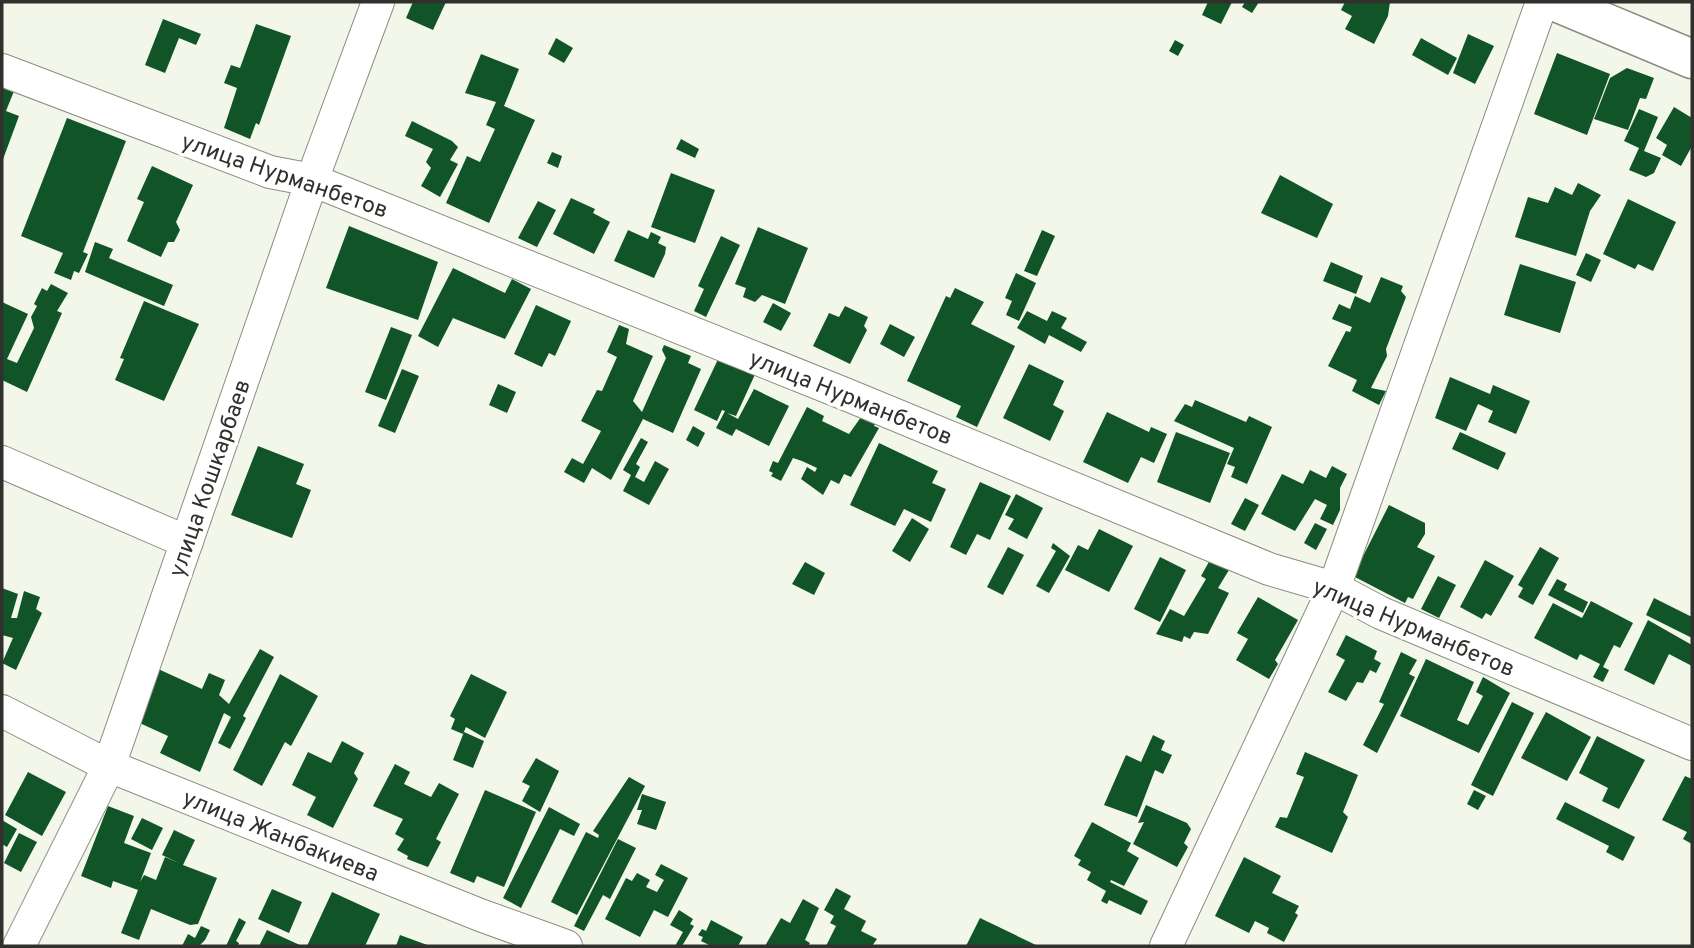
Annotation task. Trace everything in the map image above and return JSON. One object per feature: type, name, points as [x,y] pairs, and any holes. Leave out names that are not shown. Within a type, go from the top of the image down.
[{"type":"street","name":"улица Кошкарбаев","points":[[19,946],[109,766],[312,180],[378,2]]},
{"type":"street","points":[[1166,946],[1334,588],[1542,2]]},
{"type":"street","points":[[1556,2],[1692,59]]},
{"type":"street","name":"улица Нурманбетов","points":[[2,70],[270,172],[312,180],[869,404],[1269,569],[1334,588],[1381,613],[1692,744]]},
{"type":"street","points":[[2,462],[187,542]]},
{"type":"street","name":"улица Жанбакиева","points":[[2,711],[109,766],[480,915],[566,946]]},
{"type":"building","points":[[413,2],[446,2],[433,30],[406,18]]},
{"type":"building","points":[[1208,2],[1232,2],[1221,24],[1202,15]]},
{"type":"building","points":[[1245,2],[1259,2],[1252,13],[1242,7]]},
{"type":"building","points":[[1345,2],[1390,2],[1388,16],[1374,44],[1345,29],[1352,16],[1341,10]]},
{"type":"building","points":[[163,19],[201,34],[196,45],[179,38],[165,73],[145,65]]},
{"type":"building","points":[[256,24],[291,36],[259,125],[256,123],[250,139],[224,128],[237,88],[224,83],[231,65],[240,68]]},
{"type":"building","points":[[1468,34],[1494,46],[1475,84],[1453,73]]},
{"type":"building","points":[[556,38],[573,48],[564,63],[548,54]]},
{"type":"building","points":[[1421,38],[1457,58],[1448,75],[1412,55]]},
{"type":"building","points":[[1175,40],[1184,45],[1178,56],[1169,51]]},
{"type":"building","points":[[1557,53],[1610,74],[1587,135],[1534,114]]},
{"type":"building","points":[[481,54],[519,69],[504,106],[535,120],[489,223],[446,203],[467,156],[480,162],[495,129],[486,125],[496,102],[465,93]]},
{"type":"building","points":[[1627,68],[1654,78],[1646,99],[1640,98],[1628,130],[1594,119],[1610,78]]},
{"type":"building","points":[[2,87],[14,91],[6,111],[19,116],[2,162]]},
{"type":"building","points":[[1674,107],[1692,118],[1692,146],[1681,166],[1662,155],[1667,145],[1656,138]]},
{"type":"building","points":[[1639,109],[1658,117],[1644,151],[1661,158],[1654,173],[1646,177],[1629,170],[1639,148],[1624,141]]},
{"type":"building","points":[[67,118],[126,141],[83,252],[88,254],[79,273],[74,271],[71,280],[54,273],[63,253],[21,236]]},
{"type":"building","points":[[412,121],[452,141],[458,147],[450,160],[458,164],[440,197],[421,186],[431,168],[426,162],[433,149],[405,136]]},
{"type":"building","points":[[681,139],[699,149],[695,158],[676,149]]},
{"type":"building","points":[[552,152],[562,156],[558,168],[547,163]]},
{"type":"building","points":[[152,166],[193,185],[176,222],[180,230],[174,242],[168,242],[161,257],[127,241],[144,202],[137,199]]},
{"type":"building","points":[[671,173],[715,190],[695,243],[651,227]]},
{"type":"building","points":[[1280,175],[1333,204],[1317,238],[1261,213]]},
{"type":"building","points":[[1578,183],[1601,195],[1590,211],[1576,256],[1515,237],[1528,197],[1548,203],[1555,187],[1572,195]]},
{"type":"building","points":[[571,198],[595,209],[593,213],[610,222],[594,254],[553,234]]},
{"type":"building","points":[[1628,199],[1676,222],[1653,271],[1638,264],[1635,269],[1603,254]]},
{"type":"building","points":[[538,201],[556,210],[537,247],[518,238]]},
{"type":"building","points":[[349,226],[438,262],[418,320],[326,288]]},
{"type":"building","points":[[758,227],[808,248],[785,304],[762,295],[755,302],[743,297],[746,288],[735,284]]},
{"type":"building","points":[[628,230],[648,239],[651,232],[661,237],[658,243],[666,247],[665,254],[654,278],[614,261]]},
{"type":"building","points":[[1042,230],[1055,236],[1037,276],[1024,271]]},
{"type":"building","points":[[721,236],[740,245],[706,317],[694,311],[704,289],[698,286]]},
{"type":"building","points":[[95,242],[113,249],[109,258],[173,285],[164,306],[85,272]]},
{"type":"building","points":[[1586,253],[1601,260],[1591,282],[1576,275]]},
{"type":"building","points":[[1331,262],[1363,276],[1356,294],[1323,281]]},
{"type":"building","points":[[1520,264],[1576,282],[1560,333],[1504,315]]},
{"type":"building","points":[[453,268],[505,293],[512,279],[531,289],[505,339],[453,318],[438,347],[418,336]]},
{"type":"building","points":[[1016,273],[1036,283],[1019,321],[1006,315],[1012,301],[1005,298]]},
{"type":"building","points":[[1381,277],[1403,286],[1401,291],[1406,297],[1386,349],[1387,356],[1371,388],[1386,391],[1379,405],[1352,391],[1357,380],[1328,366],[1346,331],[1350,332],[1352,327],[1332,319],[1339,304],[1350,309],[1355,296],[1370,303]]},
{"type":"building","points":[[51,284],[68,293],[57,311],[62,313],[27,392],[2,380],[2,302],[28,314],[7,359],[17,363],[34,328],[31,317],[37,306],[34,304],[42,288],[47,291]]},
{"type":"building","points":[[955,288],[984,302],[971,324],[1015,346],[977,427],[956,417],[961,406],[907,381],[946,296],[950,298]]},
{"type":"building","points":[[144,301],[199,324],[164,401],[115,380],[124,359],[120,358]]},
{"type":"building","points":[[773,303],[791,313],[781,331],[763,322]]},
{"type":"building","points":[[536,305],[571,321],[555,356],[549,353],[542,367],[514,354]]},
{"type":"building","points":[[845,306],[868,317],[864,326],[867,330],[850,364],[813,346],[829,313],[839,317]]},
{"type":"building","points":[[1027,311],[1047,321],[1052,311],[1067,318],[1061,328],[1087,342],[1081,352],[1049,335],[1045,344],[1017,328]]},
{"type":"building","points":[[890,324],[915,337],[904,357],[880,344]]},
{"type":"building","points":[[619,325],[629,329],[626,344],[653,356],[633,401],[642,412],[666,358],[662,350],[664,345],[691,356],[688,363],[701,369],[673,433],[643,419],[611,480],[592,468],[584,483],[564,472],[572,458],[583,464],[601,431],[581,421],[597,390],[602,391],[617,357],[607,352]]},
{"type":"building","points":[[391,327],[412,335],[386,400],[365,392]]},
{"type":"building","points":[[721,353],[757,370],[736,416],[727,413],[738,419],[754,389],[789,406],[769,446],[736,429],[732,436],[716,428],[725,411],[722,410],[717,421],[694,410]]},
{"type":"building","points":[[1029,364],[1064,381],[1053,405],[1064,411],[1050,441],[1003,418]]},
{"type":"building","points":[[402,369],[419,376],[395,433],[378,426]]},
{"type":"building","points":[[1450,377],[1490,394],[1493,385],[1530,401],[1516,434],[1488,422],[1493,411],[1478,404],[1466,431],[1435,418]]},
{"type":"building","points":[[498,384],[516,392],[507,413],[489,405]]},
{"type":"building","points":[[1195,400],[1246,422],[1249,416],[1272,427],[1247,484],[1231,477],[1235,467],[1227,464],[1234,448],[1174,421],[1185,404],[1192,407]]},
{"type":"building","points":[[807,407],[824,416],[822,421],[849,434],[866,410],[879,417],[874,426],[879,428],[851,477],[844,474],[839,484],[831,480],[823,495],[801,479],[807,467],[815,472],[817,468],[802,461],[793,458],[781,481],[771,476],[773,473],[769,471],[773,461],[778,463]]},
{"type":"building","points":[[1107,412],[1149,432],[1151,427],[1167,434],[1154,463],[1141,457],[1128,483],[1083,462]]},
{"type":"building","points":[[693,426],[705,433],[698,447],[686,440]]},
{"type":"building","points":[[1176,432],[1230,453],[1210,503],[1157,482]]},
{"type":"building","points":[[1460,432],[1506,453],[1498,470],[1452,449]]},
{"type":"building","points":[[641,438],[648,442],[636,464],[640,467],[635,477],[644,482],[655,461],[669,469],[649,505],[623,491],[631,475],[623,470]]},
{"type":"building","points":[[879,443],[938,471],[932,483],[946,489],[931,522],[904,509],[895,526],[850,505]]},
{"type":"building","points":[[258,446],[304,464],[296,484],[311,490],[292,538],[231,515]]},
{"type":"building","points":[[1332,466],[1347,474],[1340,488],[1340,510],[1333,525],[1320,519],[1327,505],[1315,499],[1295,531],[1261,514],[1282,474],[1303,484],[1310,470],[1326,478]]},
{"type":"building","points":[[980,482],[1011,496],[990,540],[977,534],[966,555],[950,547]]},
{"type":"building","points":[[1016,494],[1043,508],[1027,539],[1008,529],[1014,519],[1005,515]]},
{"type":"building","points":[[1245,498],[1259,505],[1245,531],[1231,524]]},
{"type":"building","points":[[1389,505],[1425,523],[1425,534],[1417,547],[1435,556],[1413,599],[1408,597],[1405,603],[1353,576]]},
{"type":"building","points":[[912,518],[929,529],[910,562],[892,551]]},
{"type":"building","points":[[1315,523],[1327,529],[1316,550],[1304,543]]},
{"type":"building","points":[[1099,529],[1133,546],[1109,592],[1065,570],[1078,545],[1088,550]]},
{"type":"building","points":[[1053,543],[1070,556],[1049,593],[1036,586],[1056,551],[1051,548]]},
{"type":"building","points":[[1008,547],[1024,555],[1003,595],[987,587]]},
{"type":"building","points":[[1540,547],[1559,558],[1533,605],[1518,597],[1523,588],[1518,585]]},
{"type":"building","points":[[1160,557],[1186,570],[1160,622],[1134,609]]},
{"type":"building","points":[[1210,560],[1229,570],[1218,588],[1229,593],[1208,634],[1194,632],[1190,639],[1184,636],[1182,642],[1156,634],[1170,609],[1184,616],[1206,579],[1201,576]]},
{"type":"building","points":[[1485,560],[1514,576],[1491,616],[1486,613],[1482,619],[1460,607]]},
{"type":"building","points":[[805,562],[825,573],[814,595],[792,584]]},
{"type":"building","points":[[1438,576],[1456,585],[1439,618],[1421,609]]},
{"type":"building","points":[[1557,579],[1567,584],[1564,590],[1588,602],[1583,613],[1548,595]]},
{"type":"building","points":[[2,588],[18,594],[11,618],[17,618],[24,591],[40,597],[36,609],[42,613],[16,670],[2,663],[13,638],[2,635]]},
{"type":"building","points":[[1258,597],[1298,620],[1275,660],[1278,664],[1269,679],[1236,660],[1248,639],[1237,633]]},
{"type":"building","points":[[1654,598],[1692,617],[1692,638],[1646,615]]},
{"type":"building","points":[[1591,601],[1633,623],[1620,648],[1614,645],[1603,667],[1609,670],[1603,682],[1593,677],[1600,664],[1580,654],[1577,660],[1534,638],[1553,603],[1582,618]]},
{"type":"building","points":[[1648,620],[1692,645],[1692,666],[1669,654],[1654,685],[1624,670]]},
{"type":"building","points":[[1346,635],[1377,651],[1374,659],[1381,663],[1376,673],[1370,670],[1363,683],[1357,682],[1346,701],[1328,692],[1345,660],[1336,655]]},
{"type":"building","points":[[260,649],[274,657],[243,716],[246,718],[230,749],[218,743],[231,717],[224,713],[200,772],[160,753],[168,736],[133,720],[156,668],[202,689],[209,673],[225,680],[219,695],[229,704]]},
{"type":"building","points":[[1401,652],[1417,660],[1409,674],[1415,677],[1377,753],[1363,745],[1384,704],[1379,702]]},
{"type":"building","points":[[1426,659],[1474,682],[1457,720],[1468,725],[1483,696],[1476,692],[1483,677],[1510,693],[1479,753],[1400,716]]},
{"type":"building","points":[[280,674],[318,696],[291,746],[285,742],[262,786],[233,770]]},
{"type":"building","points":[[471,674],[507,692],[485,738],[466,727],[463,734],[451,729],[455,719],[450,716]]},
{"type":"building","points":[[1512,702],[1534,713],[1493,796],[1471,785]]},
{"type":"building","points":[[1546,712],[1591,737],[1567,781],[1521,758]]},
{"type":"building","points":[[464,732],[484,741],[473,768],[453,760]]},
{"type":"building","points":[[1153,735],[1165,741],[1161,750],[1172,755],[1163,774],[1155,770],[1137,817],[1104,805],[1126,755],[1141,762]]},
{"type":"building","points":[[1597,736],[1645,760],[1619,809],[1602,801],[1608,788],[1579,773]]},
{"type":"building","points":[[342,741],[364,753],[354,773],[358,779],[333,828],[307,815],[316,797],[292,785],[308,752],[331,763]]},
{"type":"building","points":[[1305,752],[1358,775],[1343,812],[1348,817],[1332,853],[1275,827],[1280,817],[1287,818],[1304,777],[1296,774]]},
{"type":"building","points":[[536,758],[559,771],[540,812],[522,801],[530,786],[522,782]]},
{"type":"building","points":[[395,764],[410,772],[404,784],[431,797],[439,783],[459,794],[436,839],[441,842],[428,867],[407,859],[408,856],[397,850],[404,839],[395,834],[403,819],[373,806]]},
{"type":"building","points":[[28,772],[66,792],[42,836],[5,815]]},
{"type":"building","points":[[1685,776],[1692,779],[1692,844],[1683,839],[1687,832],[1662,820]]},
{"type":"building","points":[[629,777],[645,786],[577,915],[551,902],[586,832],[598,838],[599,835],[593,831]]},
{"type":"building","points":[[485,790],[536,812],[504,887],[477,876],[474,883],[450,873]]},
{"type":"building","points":[[1474,790],[1486,796],[1478,810],[1467,804]]},
{"type":"building","points":[[642,794],[666,802],[656,830],[637,824],[642,810],[637,810]]},
{"type":"building","points":[[1565,802],[1635,837],[1623,861],[1606,852],[1609,846],[1556,819]]},
{"type":"building","points":[[1146,805],[1187,823],[1191,829],[1184,843],[1188,847],[1177,867],[1133,844],[1144,822],[1138,823]]},
{"type":"building","points":[[108,806],[134,816],[124,843],[151,853],[140,882],[144,875],[156,880],[165,857],[179,863],[162,855],[174,830],[195,840],[183,865],[217,878],[198,924],[190,925],[151,909],[139,940],[121,933],[138,890],[113,881],[111,888],[81,876]]},
{"type":"building","points":[[549,807],[580,824],[574,836],[560,829],[521,908],[503,898]]},
{"type":"building","points":[[142,818],[163,828],[152,850],[131,839]]},
{"type":"building","points":[[2,820],[17,829],[7,847],[2,844]]},
{"type":"building","points":[[1092,822],[1131,843],[1127,851],[1139,858],[1124,886],[1111,880],[1110,882],[1148,901],[1141,915],[1109,900],[1107,904],[1101,901],[1106,891],[1087,880],[1091,872],[1078,865],[1081,860],[1074,856]]},
{"type":"building","points":[[19,833],[37,842],[21,872],[4,863]]},
{"type":"building","points":[[618,839],[636,848],[610,899],[603,895],[584,931],[574,926]]},
{"type":"building","points":[[1244,857],[1281,876],[1272,893],[1299,906],[1295,913],[1298,915],[1284,942],[1267,933],[1269,928],[1255,921],[1249,933],[1215,916]]},
{"type":"building","points":[[661,864],[688,878],[668,917],[654,910],[640,937],[605,919],[626,878],[632,881],[637,873],[650,880],[646,887],[657,892],[664,880],[655,875]]},
{"type":"building","points":[[836,888],[851,896],[844,909],[866,921],[861,931],[877,939],[872,946],[826,946],[836,926],[830,923],[834,916],[824,910]]},
{"type":"building","points":[[272,889],[302,902],[289,933],[258,919]]},
{"type":"building","points":[[332,892],[380,914],[365,946],[307,946]]},
{"type":"building","points":[[803,899],[819,908],[805,940],[810,943],[808,946],[765,946],[781,918],[790,923]]},
{"type":"building","points":[[679,910],[693,919],[690,924],[694,926],[682,946],[675,946],[683,932],[670,925]]},
{"type":"building","points":[[239,918],[246,922],[236,941],[238,946],[226,946]]},
{"type":"building","points":[[980,918],[1038,946],[966,946]]},
{"type":"building","points":[[711,920],[743,937],[738,946],[711,946],[701,941],[703,937],[698,935],[702,929],[706,931]]},
{"type":"building","points":[[201,926],[210,930],[205,940],[199,946],[182,946],[188,934],[195,938]]},
{"type":"building","points":[[267,930],[302,946],[259,946]]},
{"type":"building","points":[[400,935],[430,946],[396,946]]}]
